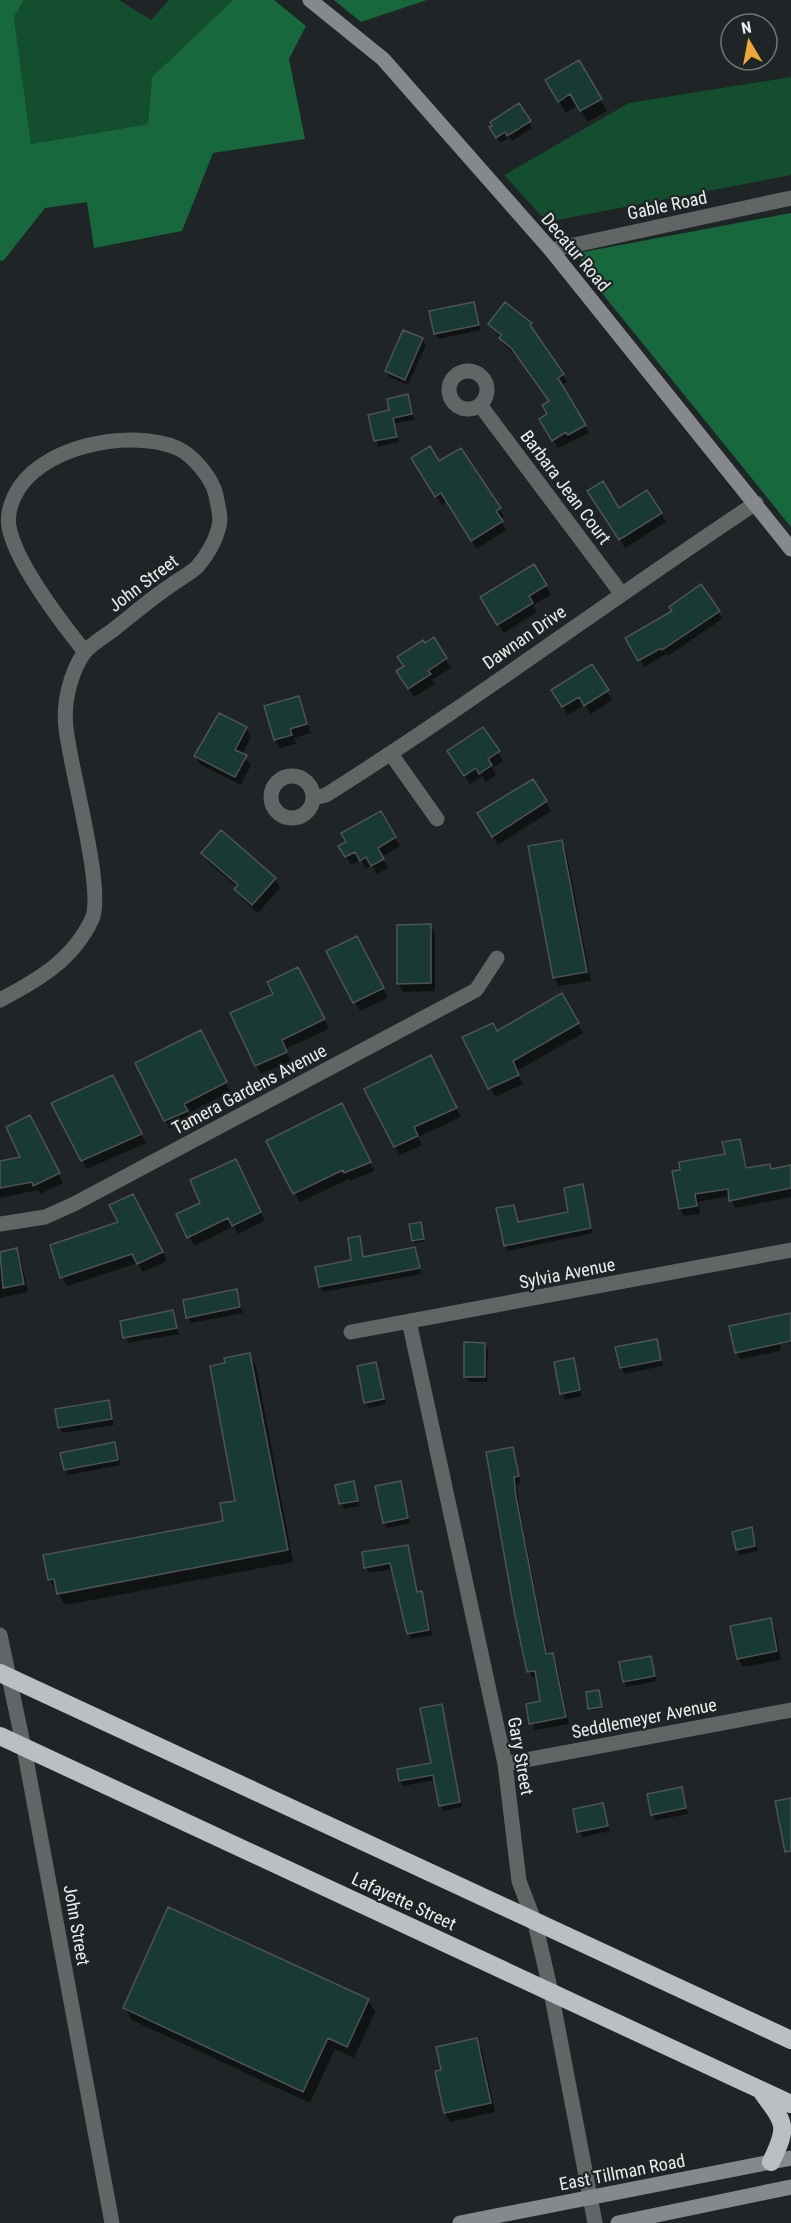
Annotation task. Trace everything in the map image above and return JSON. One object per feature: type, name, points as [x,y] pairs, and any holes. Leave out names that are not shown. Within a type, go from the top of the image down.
[{"type":"highway","name":"Lafayette Street","points":[[4,1675],[791,2040]]},
{"type":"highway","name":"Lafayette Street","points":[[0,1736],[791,2104]]},
{"type":"highway","points":[[761,2090],[780,2116],[784,2130],[771,2162]]},
{"type":"street","name":"Decatur Road","points":[[310,0],[383,59],[551,250],[791,549]]},
{"type":"street","name":"Gable Road","points":[[551,250],[791,198]]},
{"type":"street","name":"Barbara Jean Court","points":[[480,405],[621,593]]},
{"type":"street","name":"John Street","points":[[0,1000],[38,980],[65,959],[93,917],[95,880],[69,757],[64,715],[74,675],[85,651],[197,567],[213,545],[220,523],[215,490],[204,471],[177,448],[146,440],[105,441],[58,456],[27,475],[16,493],[10,508],[8,525],[14,543],[63,624],[85,651]]},
{"type":"street","name":"Dawnan Drive","points":[[314,798],[326,795],[391,754],[621,593],[756,503]]},
{"type":"street","points":[[391,754],[437,819]]},
{"type":"street","name":"Tamera Gardens Avenue","points":[[0,1224],[45,1217],[74,1204],[476,990],[497,958]]},
{"type":"street","name":"Sylvia Avenue","points":[[351,1332],[791,1250]]},
{"type":"street","name":"Gary Street","points":[[409,1322],[505,1764],[519,1881],[535,1923],[551,1992],[594,2223]]},
{"type":"street","name":"John Street","points":[[0,1635],[4,1675],[24,1748],[111,2223]]},
{"type":"street","name":"Seddlemeyer Avenue","points":[[505,1764],[791,1710]]},
{"type":"street","name":"East Tillman Road","points":[[460,2223],[791,2158]]},
{"type":"street","points":[[618,2223],[791,2187]]},
{"type":"green space","points":[[0,0],[24,0],[14,17],[31,144],[148,124],[152,77],[233,0],[274,0],[306,26],[289,59],[305,139],[213,153],[182,231],[94,248],[87,202],[45,208],[4,260],[0,261]]},
{"type":"green space","points":[[24,0],[119,0],[151,20],[169,0],[233,0],[152,77],[148,124],[31,144],[14,17]]},
{"type":"green space","points":[[334,0],[427,0],[361,22]]},
{"type":"green space","points":[[791,77],[791,175],[547,222],[504,175],[629,103]]},
{"type":"green space","points":[[791,213],[791,527],[580,266],[583,252]]},
{"type":"building","points":[[579,60],[602,99],[580,111],[570,94],[558,102],[545,80]]},
{"type":"building","points":[[519,103],[531,121],[507,136],[505,132],[496,138],[489,127],[492,126],[490,122]]},
{"type":"building","points":[[474,302],[479,325],[434,334],[429,311]]},
{"type":"building","points":[[505,302],[532,323],[530,325],[564,374],[558,378],[586,425],[568,435],[566,432],[552,441],[539,419],[547,414],[542,405],[549,401],[512,349],[499,338],[501,335],[488,324]]},
{"type":"building","points":[[403,330],[423,338],[405,380],[385,371]]},
{"type":"building","points":[[408,394],[412,414],[393,418],[397,437],[374,441],[368,415],[389,410],[387,399]]},
{"type":"building","points":[[430,446],[439,461],[461,448],[501,508],[496,511],[503,521],[471,541],[441,493],[435,497],[411,458]]},
{"type":"building","points":[[603,481],[619,508],[647,490],[662,513],[619,540],[587,491]]},
{"type":"building","points":[[534,564],[547,585],[529,596],[533,603],[497,625],[480,597]]},
{"type":"building","points":[[701,584],[720,611],[662,650],[661,648],[638,661],[625,638],[672,611],[669,607]]},
{"type":"building","points":[[434,637],[447,658],[428,671],[431,674],[408,689],[396,671],[404,666],[397,657],[423,640],[425,643]]},
{"type":"building","points":[[592,664],[609,690],[584,706],[579,697],[562,707],[551,690]]},
{"type":"building","points":[[299,696],[307,724],[290,729],[292,735],[274,740],[264,706]]},
{"type":"building","points":[[219,713],[247,727],[235,750],[247,755],[235,777],[194,756]]},
{"type":"building","points":[[483,727],[500,751],[488,759],[492,765],[479,774],[476,768],[464,776],[447,751]]},
{"type":"building","points":[[533,779],[547,801],[492,837],[477,813]]},
{"type":"building","points":[[381,811],[396,837],[378,848],[384,859],[371,866],[366,857],[360,861],[355,852],[345,857],[338,846],[346,842],[341,833]]},
{"type":"building","points":[[221,830],[276,878],[252,905],[234,889],[238,885],[201,853]]},
{"type":"building","points":[[562,840],[587,972],[553,978],[528,846]]},
{"type":"building","points":[[431,924],[431,983],[397,984],[397,925]]},
{"type":"building","points":[[357,936],[384,988],[353,1003],[326,951]]},
{"type":"building","points":[[298,967],[325,1019],[282,1040],[287,1052],[255,1066],[230,1013],[273,994],[267,982]]},
{"type":"building","points":[[562,993],[579,1023],[513,1061],[519,1075],[488,1089],[462,1037],[493,1023],[497,1031]]},
{"type":"building","points":[[201,1030],[227,1082],[184,1104],[188,1111],[164,1121],[135,1063]]},
{"type":"building","points":[[431,1055],[457,1108],[414,1127],[418,1136],[394,1147],[364,1089]]},
{"type":"building","points":[[113,1075],[142,1134],[81,1161],[51,1103]]},
{"type":"building","points":[[342,1103],[371,1162],[344,1173],[343,1170],[293,1194],[266,1141]]},
{"type":"building","points":[[30,1115],[60,1173],[33,1186],[32,1182],[0,1188],[0,1161],[20,1157],[6,1127]]},
{"type":"building","points":[[740,1139],[746,1168],[770,1164],[771,1169],[791,1165],[791,1188],[729,1201],[728,1189],[695,1194],[697,1206],[679,1209],[672,1171],[680,1170],[679,1162],[725,1154],[722,1142]]},
{"type":"building","points":[[236,1159],[261,1212],[232,1226],[228,1218],[187,1238],[176,1214],[200,1203],[190,1180]]},
{"type":"building","points":[[583,1184],[591,1228],[504,1246],[496,1208],[514,1205],[518,1222],[568,1212],[564,1188]]},
{"type":"building","points":[[133,1194],[163,1252],[137,1264],[132,1254],[60,1278],[50,1245],[118,1222],[109,1205]]},
{"type":"building","points":[[421,1222],[424,1239],[412,1241],[409,1224]]},
{"type":"building","points":[[360,1236],[363,1257],[415,1247],[420,1268],[319,1287],[315,1267],[351,1260],[348,1238]]},
{"type":"building","points":[[17,1248],[24,1284],[3,1288],[0,1252]]},
{"type":"building","points":[[237,1289],[240,1307],[186,1318],[183,1300]]},
{"type":"building","points":[[173,1310],[177,1328],[123,1338],[120,1321]]},
{"type":"building","points":[[791,1313],[791,1341],[735,1353],[729,1326]]},
{"type":"building","points":[[657,1339],[661,1360],[620,1368],[615,1347]]},
{"type":"building","points":[[464,1342],[485,1343],[485,1377],[464,1377]]},
{"type":"building","points":[[250,1353],[288,1550],[57,1594],[54,1579],[48,1580],[43,1555],[223,1521],[220,1503],[235,1501],[210,1366],[225,1363],[224,1358]]},
{"type":"building","points":[[574,1358],[580,1390],[560,1394],[554,1362]]},
{"type":"building","points":[[376,1362],[384,1399],[364,1403],[357,1366]]},
{"type":"building","points":[[109,1400],[112,1419],[58,1428],[55,1409]]},
{"type":"building","points":[[115,1442],[118,1460],[64,1470],[60,1453]]},
{"type":"building","points":[[513,1447],[519,1476],[514,1477],[516,1497],[546,1654],[553,1653],[566,1717],[529,1724],[526,1704],[540,1701],[535,1671],[527,1672],[486,1452]]},
{"type":"building","points":[[354,1481],[358,1501],[339,1504],[335,1485]]},
{"type":"building","points":[[401,1481],[408,1518],[383,1523],[375,1486]]},
{"type":"building","points":[[752,1527],[755,1546],[736,1550],[732,1532]]},
{"type":"building","points":[[408,1545],[417,1592],[422,1591],[429,1630],[407,1634],[390,1563],[364,1568],[362,1552]]},
{"type":"building","points":[[771,1618],[777,1651],[737,1659],[730,1626]]},
{"type":"building","points":[[651,1656],[655,1676],[623,1682],[619,1662]]},
{"type":"building","points":[[599,1690],[602,1707],[588,1709],[586,1692]]},
{"type":"building","points":[[442,1704],[460,1802],[439,1806],[433,1775],[399,1781],[397,1769],[431,1763],[420,1708]]},
{"type":"building","points":[[682,1787],[686,1808],[651,1815],[647,1794]]},
{"type":"building","points":[[791,1798],[791,1851],[785,1852],[775,1801]]},
{"type":"building","points":[[603,1803],[608,1826],[577,1832],[573,1809]]},
{"type":"building","points":[[168,1907],[369,1999],[347,2047],[328,2038],[303,2092],[123,2008]]},
{"type":"building","points":[[477,2038],[491,2103],[444,2113],[435,2071],[441,2070],[436,2047]]}]
